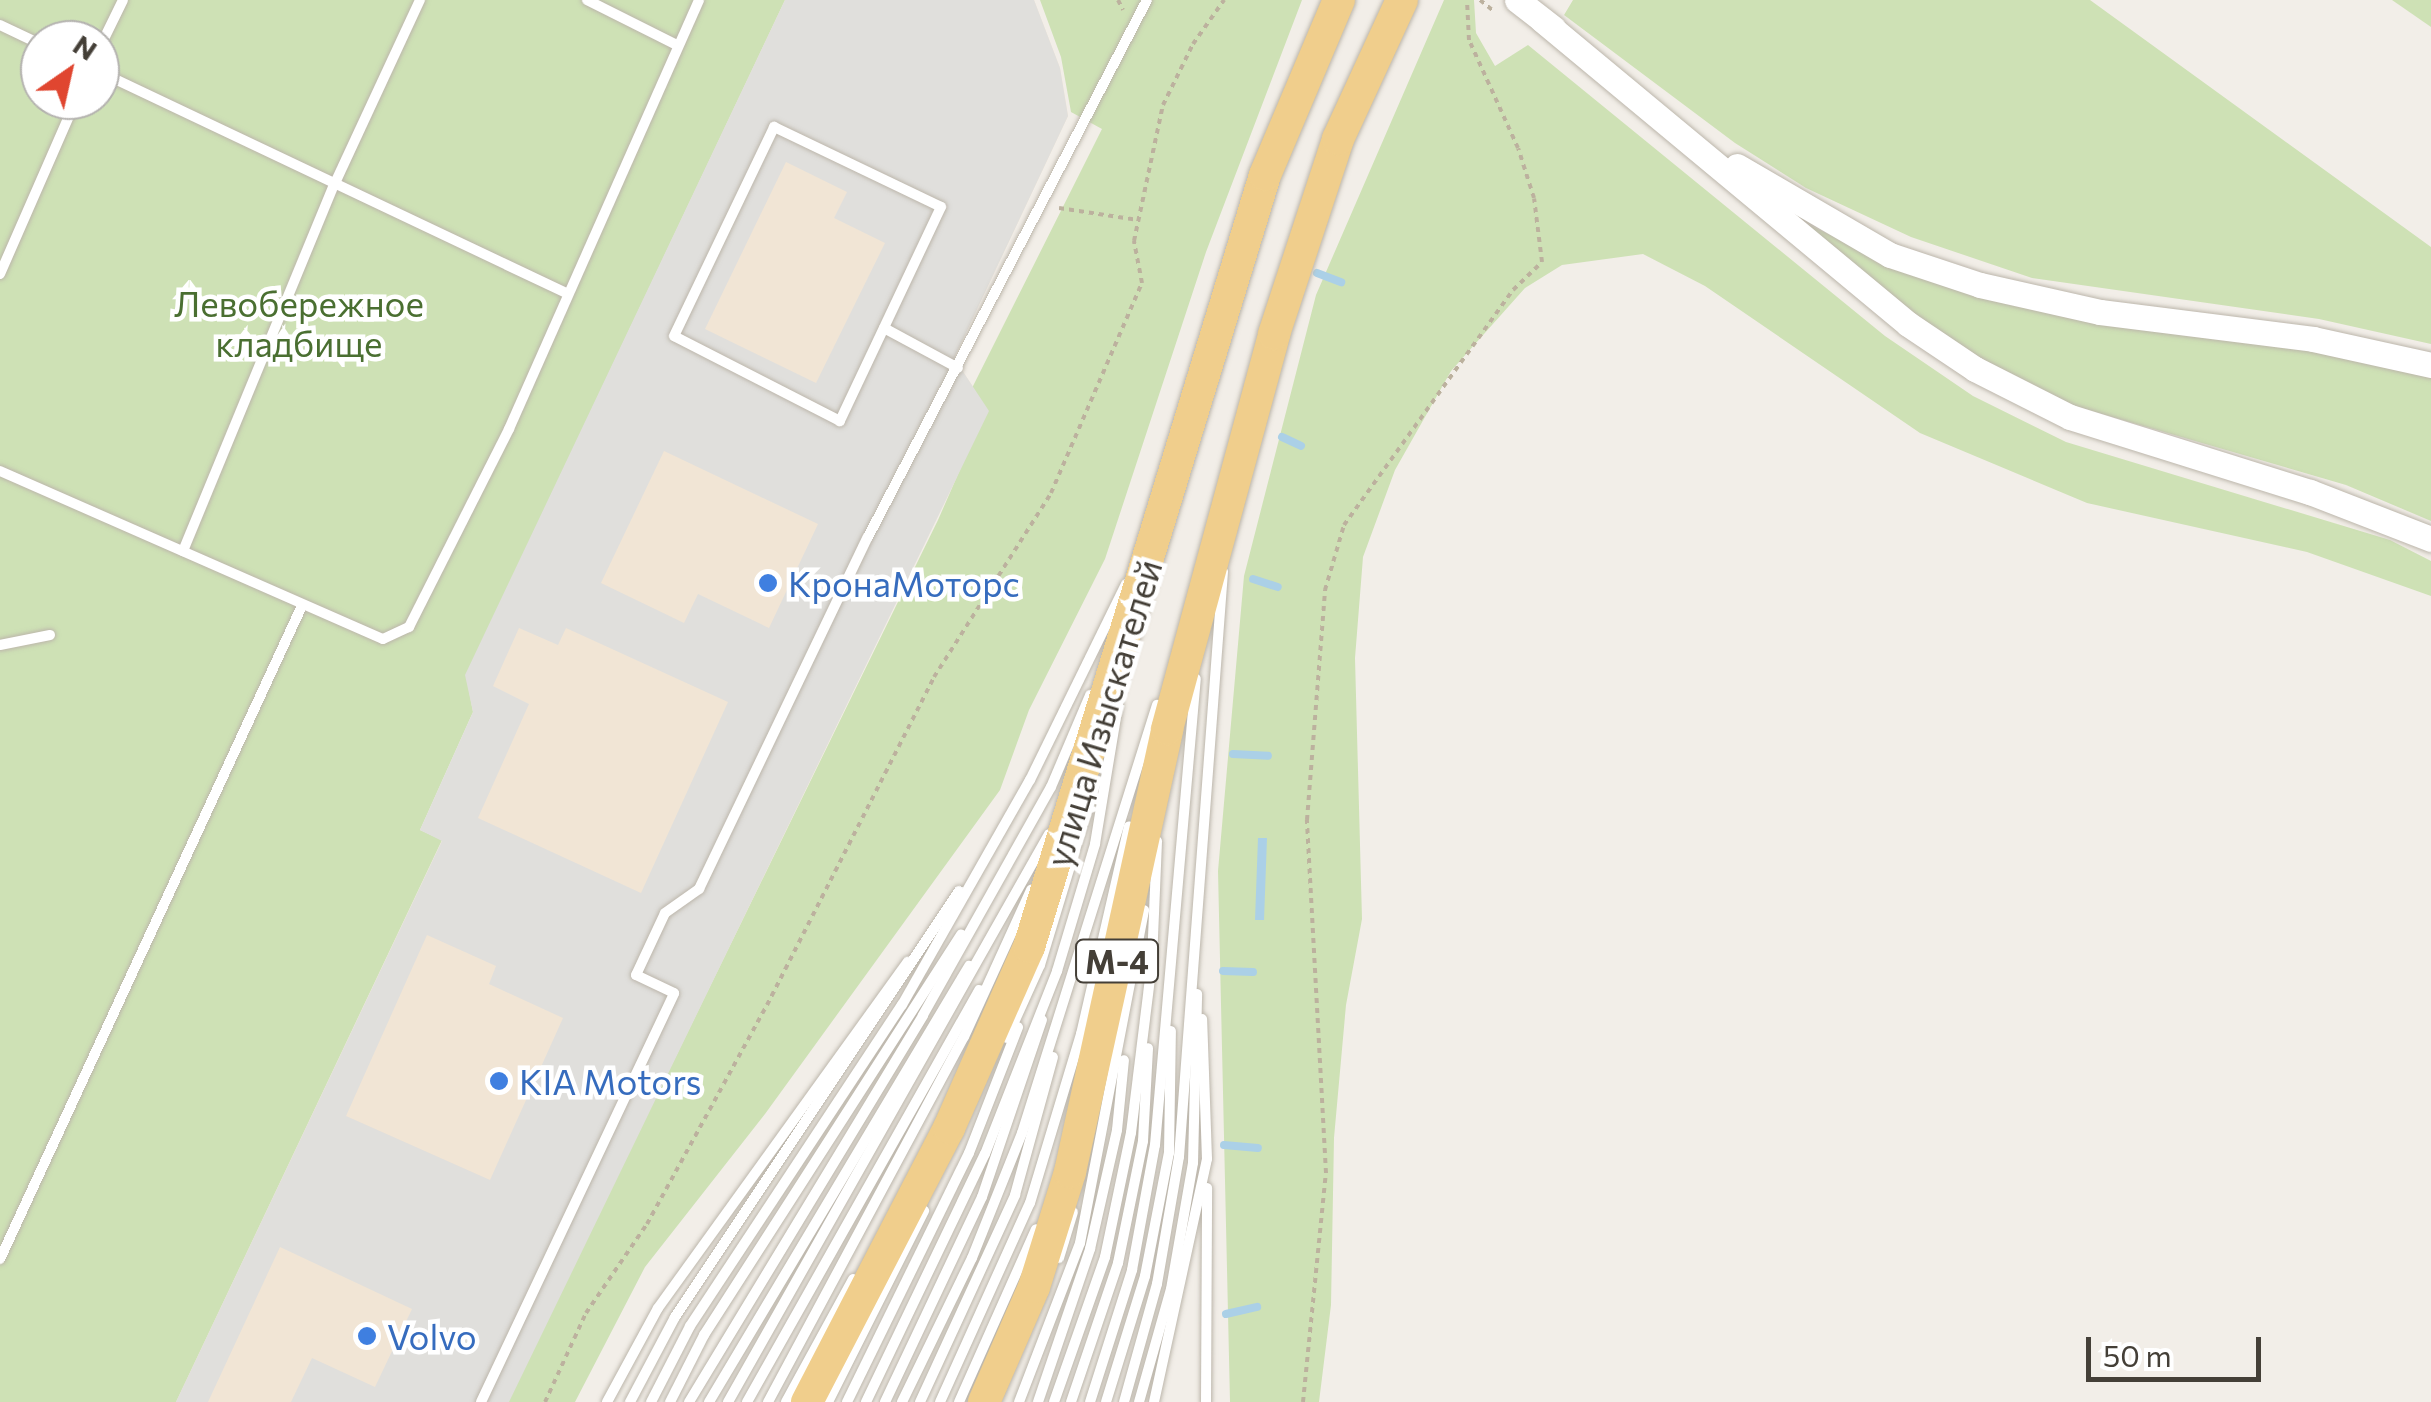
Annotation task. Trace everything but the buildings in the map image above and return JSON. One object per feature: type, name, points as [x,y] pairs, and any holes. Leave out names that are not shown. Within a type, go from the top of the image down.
[{"type":"highway","name":"улица Изыскателей","points":[[806,1402],[949,1128],[1028,946],[1160,527],[1264,175],[1339,0]]},
{"type":"highway","name":"улица Изыскателей","points":[[984,1402],[1048,1248],[1121,984],[1167,730],[1206,572],[1314,201],[1402,0]]},
{"type":"street","points":[[1518,0],[1908,324],[1975,369],[2070,417],[2310,492],[2431,539]]},
{"type":"street","points":[[1542,20],[1707,147],[1890,255],[1980,285],[2100,312],[2312,339],[2431,365]]},
{"type":"lane","points":[[183,551],[335,184],[420,0]]},
{"type":"lane","points":[[587,0],[677,44]]},
{"type":"lane","points":[[0,471],[302,608],[383,639],[409,627],[509,429],[566,292],[699,0]]},
{"type":"lane","points":[[481,1402],[674,992],[636,974],[665,914],[699,889],[868,538],[1044,205],[1146,0]]},
{"type":"lane","points":[[120,82],[566,292]]},
{"type":"lane","points":[[0,274],[67,120]]},
{"type":"lane","points":[[774,127],[942,207],[884,328],[840,421],[674,336],[774,127]]},
{"type":"lane","points":[[884,328],[958,368]]},
{"type":"lane","points":[[1124,1402],[1158,1284],[1179,1158],[1195,917],[1222,615],[1224,511]]},
{"type":"lane","points":[[1090,1402],[1132,1270],[1156,1145],[1197,668],[1224,511]]},
{"type":"lane","points":[[885,1402],[958,1252],[1020,1098],[1095,844],[1122,685],[1160,527]]},
{"type":"lane","points":[[652,1402],[690,1326],[902,1005],[1010,816],[1104,623],[1160,527]]},
{"type":"lane","points":[[690,1402],[719,1343],[923,1015],[1028,827],[1068,749],[1160,527]]},
{"type":"lane","points":[[902,1402],[972,1258],[1022,1133],[1161,694],[1206,572]]},
{"type":"lane","points":[[0,1258],[302,608]]},
{"type":"lane","points":[[0,645],[50,635]]},
{"type":"lane","points":[[828,1402],[914,1231],[1028,946],[1122,685]]},
{"type":"lane","points":[[959,1402],[1016,1280],[1058,1157],[1081,1034],[1161,694]]},
{"type":"lane","points":[[1071,1402],[1118,1263],[1142,1141],[1167,730]]},
{"type":"lane","points":[[709,1402],[1078,786]]},
{"type":"lane","points":[[630,1402],[675,1318],[1010,816]]},
{"type":"lane","points":[[670,1402],[704,1335],[1028,827]]},
{"type":"lane","points":[[999,1402],[1068,1238],[1121,984],[1158,831]]},
{"type":"lane","points":[[607,1402],[668,1294],[951,904]]},
{"type":"lane","points":[[728,1402],[1007,906]]},
{"type":"lane","points":[[1195,917],[1207,1159],[1206,1402]]},
{"type":"lane","points":[[1106,1402],[1145,1276],[1170,1153],[1173,940]]},
{"type":"lane","points":[[847,1402],[994,1095],[1028,946]]},
{"type":"lane","points":[[867,1253],[1028,946]]},
{"type":"lane","points":[[747,1402],[1028,946]]},
{"type":"lane","points":[[768,1402],[964,1037],[1028,946]]},
{"type":"lane","points":[[1054,1402],[1105,1257],[1130,1133],[1152,961]]},
{"type":"lane","points":[[866,1402],[943,1245],[1057,972]]},
{"type":"lane","points":[[1139,1402],[1171,1290],[1193,1163],[1197,972]]},
{"type":"lane","points":[[920,1402],[985,1266],[1038,1118],[1072,978]]},
{"type":"lane","points":[[1019,1402],[1080,1243],[1121,984]]},
{"type":"lane","points":[[1038,1402],[1090,1249],[1117,1130],[1121,984]]},
{"type":"lane","points":[[940,1402],[1030,1204],[1081,1034]]},
{"type":"lane","points":[[1154,1402],[1207,1159]]},
{"type":"lane","points":[[786,1402],[858,1270]]},
{"type":"path","points":[[545,1402],[586,1313],[647,1224],[767,1005],[934,676],[1051,492],[1142,283],[1134,241],[1162,105],[1192,44],[1224,0]]},
{"type":"path","points":[[1303,1402],[1326,1173],[1307,820],[1325,590],[1353,512],[1514,290],[1542,262],[1534,198],[1518,148],[1469,40],[1468,0]]},
{"type":"path","points":[[1044,205],[1138,220]]},
{"type":"shaded area","points":[[785,0],[1034,0],[1060,68],[1068,116],[954,358],[989,411],[509,1402],[176,1402],[442,841],[473,712],[465,675]]},
{"type":"shaded area","points":[[785,0],[1034,0],[1060,68],[1068,116],[954,358],[989,411],[509,1402],[291,1402],[312,1358],[375,1387],[412,1309],[280,1247],[208,1402],[176,1402],[442,841],[420,830],[473,712],[465,675]],"holes":[[[786,162],[847,192],[834,218],[885,243],[816,383],[705,329]],[[664,451],[818,524],[769,628],[698,594],[684,623],[601,583]],[[519,628],[558,645],[566,628],[728,702],[641,893],[478,818],[529,704],[493,686]],[[427,935],[496,966],[489,984],[563,1018],[490,1180],[346,1116]]]},
{"type":"green space","name":"Левобережное кладбище","points":[[0,0],[785,0],[466,675],[473,712],[420,830],[442,840],[176,1402],[0,1402]]},
{"type":"green space","points":[[1040,0],[1302,0],[1206,252],[1105,559],[1029,710],[1000,790],[765,1114],[645,1267],[575,1402],[507,1402],[938,520],[980,424],[969,394],[1102,129],[1071,112],[1061,57]]},
{"type":"green space","points":[[1444,0],[1474,0],[1476,33],[1495,66],[1528,45],[1885,336],[1973,396],[2066,442],[2390,540],[2431,561],[2431,596],[2307,552],[2087,503],[1920,433],[1705,286],[1643,254],[1562,265],[1525,288],[1451,371],[1395,470],[1363,557],[1355,658],[1362,919],[1346,1005],[1334,1138],[1331,1305],[1319,1402],[1230,1402],[1218,871],[1244,576],[1316,295]]},
{"type":"green space","points":[[1573,0],[2090,0],[2431,247],[2431,344],[2319,319],[2032,278],[1911,237],[1806,188],[1735,143],[1564,15]]},
{"type":"green space","points":[[2392,0],[2431,0],[2431,27]]},
{"type":"green space","points":[[1795,218],[1851,245],[2431,378],[2431,521],[2346,485],[2047,398],[1923,325]]},
{"type":"water","points":[[1258,838],[1267,838],[1264,920],[1255,920]]},
{"type":"waterway","points":[[1317,273],[1341,282]]},
{"type":"waterway","points":[[1282,437],[1301,446]]},
{"type":"waterway","points":[[1253,579],[1278,587]]},
{"type":"waterway","points":[[1233,754],[1268,756]]},
{"type":"waterway","points":[[1223,971],[1253,972]]},
{"type":"waterway","points":[[1224,1145],[1258,1148]]},
{"type":"waterway","points":[[1226,1314],[1257,1307]]},
{"type":"place","name":"КронаМоторс","points":[[768,583]]},
{"type":"place","name":"KIA Motors","points":[[499,1081]]},
{"type":"place","name":"Volvo","points":[[367,1336]]}]
